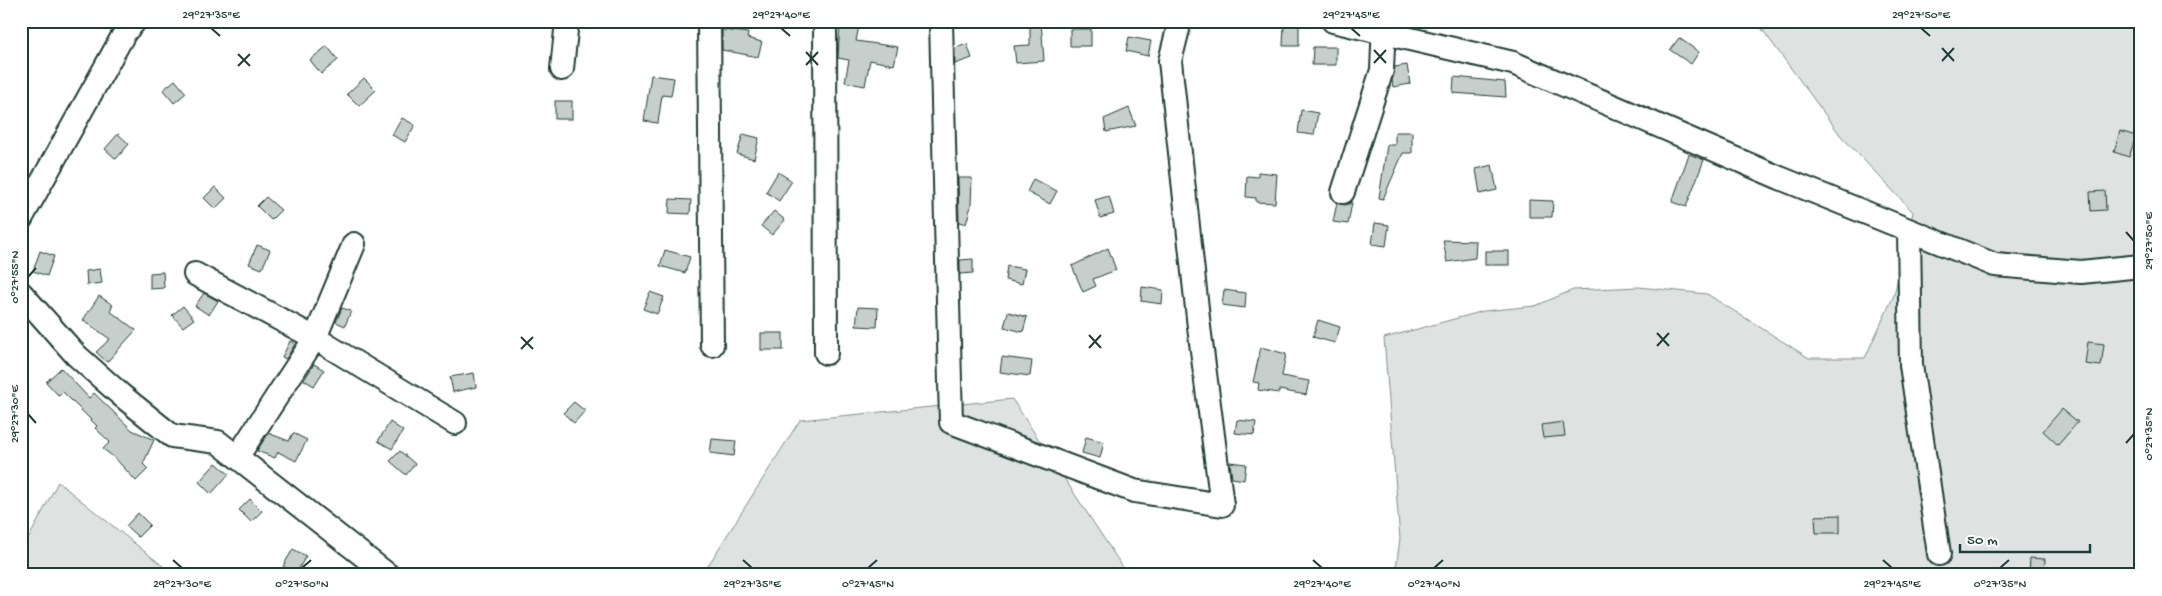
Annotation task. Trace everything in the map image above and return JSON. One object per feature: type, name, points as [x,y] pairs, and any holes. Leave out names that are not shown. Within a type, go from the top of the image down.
[{"type":"street","points":[[21,219],[124,32],[135,21]]},
{"type":"street","points":[[562,69],[567,21]]},
{"type":"street","points":[[709,21],[712,345]]},
{"type":"street","points":[[825,21],[826,353]]},
{"type":"street","points":[[941,21],[951,422],[1134,491],[1222,504],[1199,326],[1170,61],[1180,21]]},
{"type":"street","points":[[1333,21],[1384,28],[1513,63],[1771,174],[1995,265],[2081,272],[2141,266]]},
{"type":"street","points":[[1342,192],[1382,70],[1384,28]]},
{"type":"street","points":[[1909,230],[1911,365],[1939,554]]},
{"type":"street","points":[[238,456],[315,338],[354,244]]},
{"type":"street","points":[[196,274],[315,338],[455,423]]},
{"type":"street","points":[[21,293],[76,355],[121,395],[172,436],[218,442],[388,575]]},
{"type":"shaded area","points":[[1756,21],[2141,21],[2141,575],[1395,575],[1400,539],[1384,338],[1484,311],[1535,306],[1573,290],[1639,287],[1707,294],[1809,358],[1865,358],[1894,295],[1913,212],[1841,136]]},
{"type":"shaded area","points":[[1012,399],[1128,575],[702,575],[800,420]]},
{"type":"shaded area","points":[[58,482],[174,575],[21,575],[21,553]]},
{"type":"building","points":[[840,21],[860,21],[856,41],[898,47],[894,65],[870,60],[865,86],[845,82],[849,60],[838,58]]},
{"type":"building","points":[[1030,21],[1041,21],[1044,61],[1016,63],[1014,46],[1030,45]]},
{"type":"building","points":[[1284,24],[1299,24],[1299,46],[1283,46]]},
{"type":"building","points":[[1070,29],[1091,29],[1091,46],[1070,46]]},
{"type":"building","points":[[722,30],[748,33],[747,38],[762,42],[758,57],[722,50]]},
{"type":"building","points":[[1129,37],[1151,41],[1148,56],[1126,51]]},
{"type":"building","points":[[1679,38],[1699,52],[1691,64],[1670,50]]},
{"type":"building","points":[[967,44],[972,58],[955,64],[955,48]]},
{"type":"building","points":[[327,46],[338,60],[321,74],[310,60]]},
{"type":"building","points":[[1313,47],[1336,47],[1336,65],[1312,65]]},
{"type":"building","points":[[1407,65],[1410,84],[1393,87],[1392,81],[1395,67]]},
{"type":"building","points":[[651,75],[674,78],[671,96],[662,95],[658,123],[644,121]]},
{"type":"building","points":[[1454,77],[1505,82],[1506,97],[1453,93]]},
{"type":"building","points":[[364,78],[376,90],[359,106],[347,94]]},
{"type":"building","points":[[175,80],[186,93],[174,103],[163,90]]},
{"type":"building","points":[[555,101],[572,101],[572,119],[555,119]]},
{"type":"building","points":[[1129,108],[1136,126],[1106,132],[1104,119]]},
{"type":"building","points":[[1301,110],[1318,113],[1314,135],[1298,133]]},
{"type":"building","points":[[402,118],[415,125],[405,142],[392,135]]},
{"type":"building","points":[[2120,131],[2136,136],[2129,157],[2114,152]]},
{"type":"building","points":[[1395,132],[1412,132],[1412,153],[1403,153],[1383,199],[1379,198],[1387,145],[1395,145]]},
{"type":"building","points":[[118,134],[129,144],[116,159],[105,149]]},
{"type":"building","points":[[743,134],[759,138],[754,159],[737,154]]},
{"type":"building","points":[[1689,154],[1704,160],[1686,207],[1672,202]]},
{"type":"building","points":[[1492,165],[1497,190],[1480,194],[1476,169]]},
{"type":"building","points":[[778,172],[792,181],[779,201],[766,192]]},
{"type":"building","points":[[1258,172],[1277,174],[1275,203],[1256,202],[1256,198],[1246,197],[1247,176],[1258,177]]},
{"type":"building","points":[[958,178],[972,178],[971,206],[966,224],[959,222]]},
{"type":"building","points":[[1033,179],[1057,191],[1050,204],[1027,192]]},
{"type":"building","points":[[215,187],[226,198],[215,209],[204,198]]},
{"type":"building","points":[[2105,191],[2106,210],[2091,211],[2090,192]]},
{"type":"building","points":[[1109,196],[1114,214],[1100,218],[1095,200]]},
{"type":"building","points":[[266,197],[281,210],[271,220],[257,206]]},
{"type":"building","points":[[670,199],[691,200],[690,214],[669,213]]},
{"type":"building","points":[[1529,200],[1553,201],[1552,217],[1529,217]]},
{"type":"building","points":[[1337,203],[1345,205],[1352,203],[1348,224],[1333,222]]},
{"type":"building","points":[[774,211],[785,220],[772,235],[761,226]]},
{"type":"building","points":[[1375,223],[1389,225],[1386,246],[1372,244]]},
{"type":"building","points":[[1443,240],[1476,241],[1475,258],[1447,262]]},
{"type":"building","points":[[257,245],[270,250],[262,269],[249,264]]},
{"type":"building","points":[[1108,248],[1116,270],[1093,279],[1096,286],[1083,292],[1072,266]]},
{"type":"building","points":[[665,250],[690,257],[685,273],[660,266]]},
{"type":"building","points":[[40,251],[54,256],[47,276],[33,271]]},
{"type":"building","points":[[1485,251],[1509,251],[1509,265],[1485,265]]},
{"type":"building","points":[[973,259],[973,273],[960,274],[960,260]]},
{"type":"building","points":[[1007,266],[1025,269],[1022,284],[1005,280]]},
{"type":"building","points":[[100,269],[102,283],[87,285],[86,271]]},
{"type":"building","points":[[163,272],[164,288],[150,289],[150,273]]},
{"type":"building","points":[[1142,287],[1163,290],[1162,304],[1141,301]]},
{"type":"building","points":[[1224,290],[1246,293],[1245,308],[1222,305]]},
{"type":"building","points":[[650,292],[664,297],[657,314],[643,309]]},
{"type":"building","points":[[204,293],[218,301],[209,315],[195,306]]},
{"type":"building","points":[[99,296],[113,305],[110,311],[136,330],[107,362],[96,352],[110,339],[83,320]]},
{"type":"building","points":[[183,306],[194,319],[183,327],[172,315]]},
{"type":"building","points":[[858,307],[878,308],[877,327],[856,326]]},
{"type":"building","points":[[342,308],[351,311],[345,326],[336,322]]},
{"type":"building","points":[[1008,312],[1027,317],[1023,332],[1004,327]]},
{"type":"building","points":[[1318,320],[1340,327],[1335,343],[1313,337]]},
{"type":"building","points":[[761,333],[783,333],[783,350],[761,350]]},
{"type":"building","points":[[290,341],[295,344],[286,359],[282,357]]},
{"type":"building","points":[[2088,342],[2104,344],[2101,366],[2085,364]]},
{"type":"building","points":[[1261,347],[1286,354],[1282,376],[1309,381],[1306,395],[1279,390],[1279,393],[1258,390],[1259,383],[1253,382]]},
{"type":"building","points":[[1002,357],[1032,361],[1030,376],[1000,372]]},
{"type":"building","points":[[314,364],[324,370],[314,386],[304,380]]},
{"type":"building","points":[[61,368],[89,398],[94,393],[132,430],[154,440],[143,464],[148,469],[136,481],[115,458],[103,449],[110,442],[95,428],[97,426],[63,392],[59,396],[46,382]]},
{"type":"building","points":[[474,373],[476,387],[453,392],[450,377]]},
{"type":"building","points":[[574,402],[585,411],[574,423],[563,413]]},
{"type":"building","points":[[2062,409],[2078,422],[2058,445],[2043,431]]},
{"type":"building","points":[[1237,420],[1256,422],[1254,435],[1235,433]]},
{"type":"building","points":[[390,422],[403,431],[392,449],[378,441]]},
{"type":"building","points":[[1563,422],[1565,436],[1543,438],[1541,425]]},
{"type":"building","points":[[268,433],[289,441],[293,433],[307,440],[296,461],[278,452],[275,458],[257,451]]},
{"type":"building","points":[[1086,437],[1104,442],[1100,458],[1082,453]]},
{"type":"building","points":[[712,439],[736,441],[734,456],[710,453]]},
{"type":"building","points":[[400,451],[415,464],[406,475],[390,461]]},
{"type":"building","points":[[1230,462],[1246,464],[1244,480],[1232,478]]},
{"type":"building","points":[[216,463],[229,474],[211,494],[199,482]]},
{"type":"building","points":[[250,499],[262,511],[251,522],[239,510]]},
{"type":"building","points":[[138,513],[150,525],[138,537],[126,526]]},
{"type":"building","points":[[1840,515],[1840,533],[1816,533],[1815,516]]},
{"type":"building","points":[[293,549],[306,556],[296,574],[283,566]]},
{"type":"building","points":[[2030,558],[2045,559],[2044,575],[2029,575]]}]
